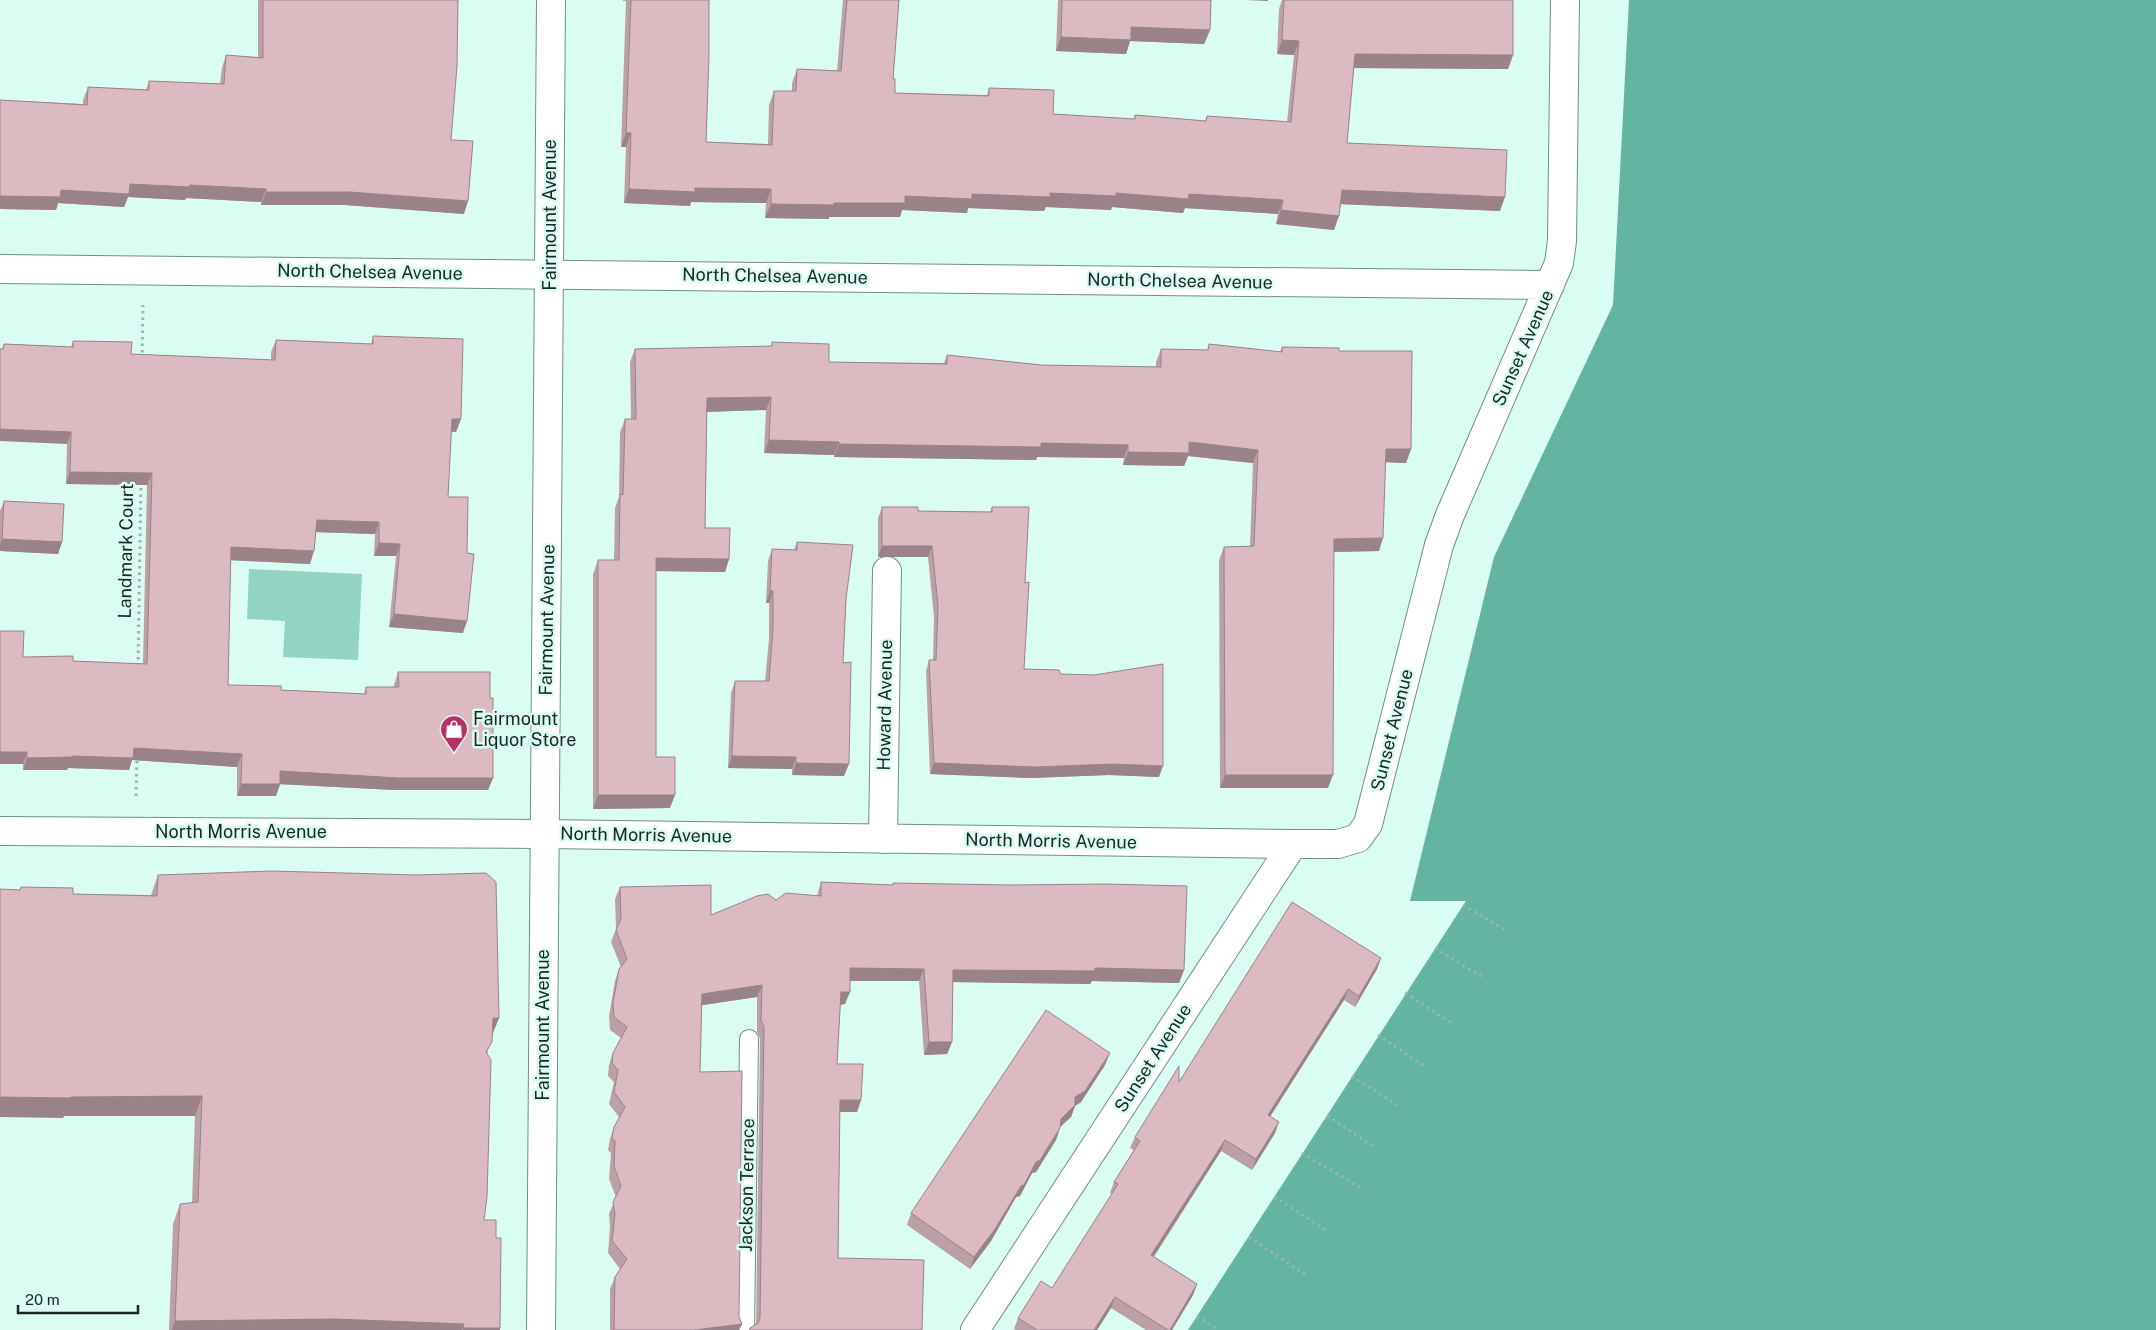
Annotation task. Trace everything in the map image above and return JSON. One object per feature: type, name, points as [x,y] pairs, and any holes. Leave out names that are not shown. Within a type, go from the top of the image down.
[{"type":"street","name":"Fairmount Avenue","points":[[541,1330],[551,0]]},
{"type":"street","name":"Sunset Avenue","points":[[975,1330],[1293,844],[1338,844],[1358,838],[1368,824],[1439,545],[1453,506],[1559,263],[1562,241],[1565,0]]},
{"type":"street","name":"North Chelsea Avenue","points":[[0,269],[1550,285]]},
{"type":"street","name":"Howard Avenue","points":[[883,839],[887,571]]},
{"type":"street","name":"North Morris Avenue","points":[[0,831],[545,834],[1293,844]]},
{"type":"lane","name":"Jackson Terrace","points":[[745,1330],[749,1039]]},
{"type":"path","points":[[142,368],[144,270]]},
{"type":"path","name":"Landmark Court","points":[[138,674],[141,477]]},
{"type":"path","points":[[136,832],[137,753]]},
{"type":"path","points":[[1463,905],[1505,930]]},
{"type":"path","points":[[1435,948],[1482,977]]},
{"type":"path","points":[[1405,993],[1453,1024]]},
{"type":"path","points":[[1378,1035],[1425,1067]]},
{"type":"path","points":[[1352,1076],[1399,1106]]},
{"type":"path","points":[[1327,1116],[1373,1146]]},
{"type":"path","points":[[1302,1153],[1361,1188]]},
{"type":"path","points":[[1274,1197],[1329,1232]]},
{"type":"path","points":[[1249,1237],[1307,1276]]},
{"type":"path","points":[[1197,1316],[1218,1330]]},
{"type":"shaded area","points":[[1629,0],[2156,0],[2156,1330],[1188,1330],[1466,901],[1410,901],[1494,557],[1613,305]]},
{"type":"shaded area","points":[[249,569],[362,574],[358,660],[283,657],[285,621],[247,619]]},
{"type":"building","points":[[263,0],[458,0],[457,66],[451,140],[473,141],[468,201],[350,192],[266,192],[266,189],[130,184],[129,194],[61,190],[60,197],[0,196],[0,100],[87,105],[88,87],[149,90],[149,81],[224,84],[226,55],[263,58]]},
{"type":"building","points":[[631,0],[709,0],[706,142],[772,145],[774,91],[796,91],[797,69],[841,71],[847,0],[899,0],[893,79],[895,79],[895,93],[989,96],[989,88],[1054,90],[1053,114],[1135,119],[1135,115],[1206,121],[1207,116],[1291,122],[1299,41],[1282,40],[1284,0],[1513,0],[1513,55],[1355,54],[1347,143],[1507,150],[1505,197],[1342,190],[1339,216],[1281,210],[1283,200],[1189,194],[1188,199],[1116,193],[1116,196],[1050,193],[1050,197],[972,194],[972,199],[905,196],[905,203],[834,203],[834,205],[771,204],[771,189],[695,188],[695,192],[629,189],[631,133],[626,133]]},
{"type":"building","points":[[1062,0],[1211,0],[1210,30],[1131,27],[1131,40],[1061,37]]},
{"type":"building","points":[[373,336],[463,339],[461,419],[452,419],[448,497],[468,497],[467,553],[474,554],[467,621],[394,614],[400,544],[379,543],[379,522],[317,520],[314,551],[231,547],[228,685],[281,686],[281,690],[366,694],[366,687],[399,687],[398,672],[490,672],[490,698],[493,698],[493,778],[399,778],[280,771],[280,784],[241,784],[242,754],[134,748],[133,758],[72,756],[27,758],[27,752],[0,752],[0,631],[24,631],[23,657],[73,656],[73,661],[147,664],[152,473],[70,472],[71,432],[0,429],[0,349],[3,349],[4,344],[73,347],[73,341],[132,342],[131,354],[275,360],[276,340],[373,344]]},
{"type":"building","points":[[772,342],[829,344],[829,362],[947,364],[947,355],[1041,365],[1161,367],[1161,349],[1208,350],[1209,344],[1282,352],[1282,347],[1339,348],[1339,351],[1412,351],[1411,449],[1386,449],[1383,538],[1334,539],[1333,775],[1225,775],[1224,547],[1254,546],[1258,450],[1189,442],[1189,453],[1128,452],[1128,445],[1041,443],[1041,447],[839,444],[839,442],[769,440],[771,397],[707,398],[705,528],[730,528],[729,559],[656,558],[656,757],[675,757],[675,795],[598,795],[598,560],[619,560],[620,494],[623,495],[625,419],[636,419],[635,349],[772,346]]},
{"type":"building","points":[[4,501],[64,504],[62,542],[2,539]]},
{"type":"building","points":[[882,507],[918,507],[918,511],[992,512],[992,507],[1029,507],[1025,583],[1029,582],[1024,669],[1059,670],[1061,674],[1094,675],[1163,664],[1163,766],[1113,764],[1035,767],[934,763],[929,660],[936,660],[938,606],[932,546],[882,546]]},
{"type":"building","points":[[797,542],[853,545],[846,599],[843,663],[851,662],[849,764],[796,763],[796,757],[732,756],[735,681],[769,681],[773,628],[773,591],[770,591],[772,549],[797,550]]},
{"type":"building","points":[[272,871],[416,875],[486,873],[496,882],[499,1018],[493,1018],[492,1042],[486,1052],[491,1060],[487,1197],[484,1220],[496,1220],[496,1238],[501,1238],[500,1328],[463,1328],[464,1324],[335,1319],[175,1321],[180,1204],[198,1202],[202,1096],[0,1097],[0,889],[20,890],[21,887],[73,888],[73,894],[157,896],[158,875]]},
{"type":"building","points":[[821,882],[893,885],[893,883],[1187,886],[1184,970],[1095,968],[1095,971],[953,970],[952,1042],[929,1042],[924,969],[850,968],[850,992],[841,992],[837,1064],[863,1064],[861,1100],[840,1100],[838,1258],[924,1260],[922,1330],[750,1330],[750,1328],[758,1323],[760,1318],[764,1027],[761,1020],[762,985],[702,994],[700,1072],[742,1071],[739,1317],[742,1324],[694,1330],[614,1330],[615,1277],[627,1259],[612,1241],[615,1214],[613,1202],[621,1186],[614,1166],[615,1141],[612,1138],[614,1127],[625,1107],[614,1092],[618,1070],[612,1063],[613,1053],[627,1027],[614,1017],[613,1003],[619,969],[627,959],[616,930],[621,919],[620,887],[711,885],[711,915],[757,896],[768,894],[776,900],[786,893],[821,896]]},
{"type":"building","points":[[1292,902],[1381,958],[1359,996],[1348,989],[1268,1115],[1279,1122],[1256,1159],[1225,1140],[1151,1255],[1197,1284],[1170,1330],[1115,1297],[1094,1330],[1037,1330],[1018,1318],[1041,1281],[1052,1288],[1118,1184],[1114,1182],[1140,1141],[1135,1137],[1179,1066],[1179,1082]]},
{"type":"building","points":[[1046,1010],[1110,1053],[1085,1091],[1075,1097],[1075,1105],[1061,1119],[1060,1128],[1040,1160],[1036,1162],[1024,1185],[1021,1186],[995,1229],[974,1257],[911,1213]]},
{"type":"place","name":"Fairmount Liquor Store","points":[[454,753]]}]
